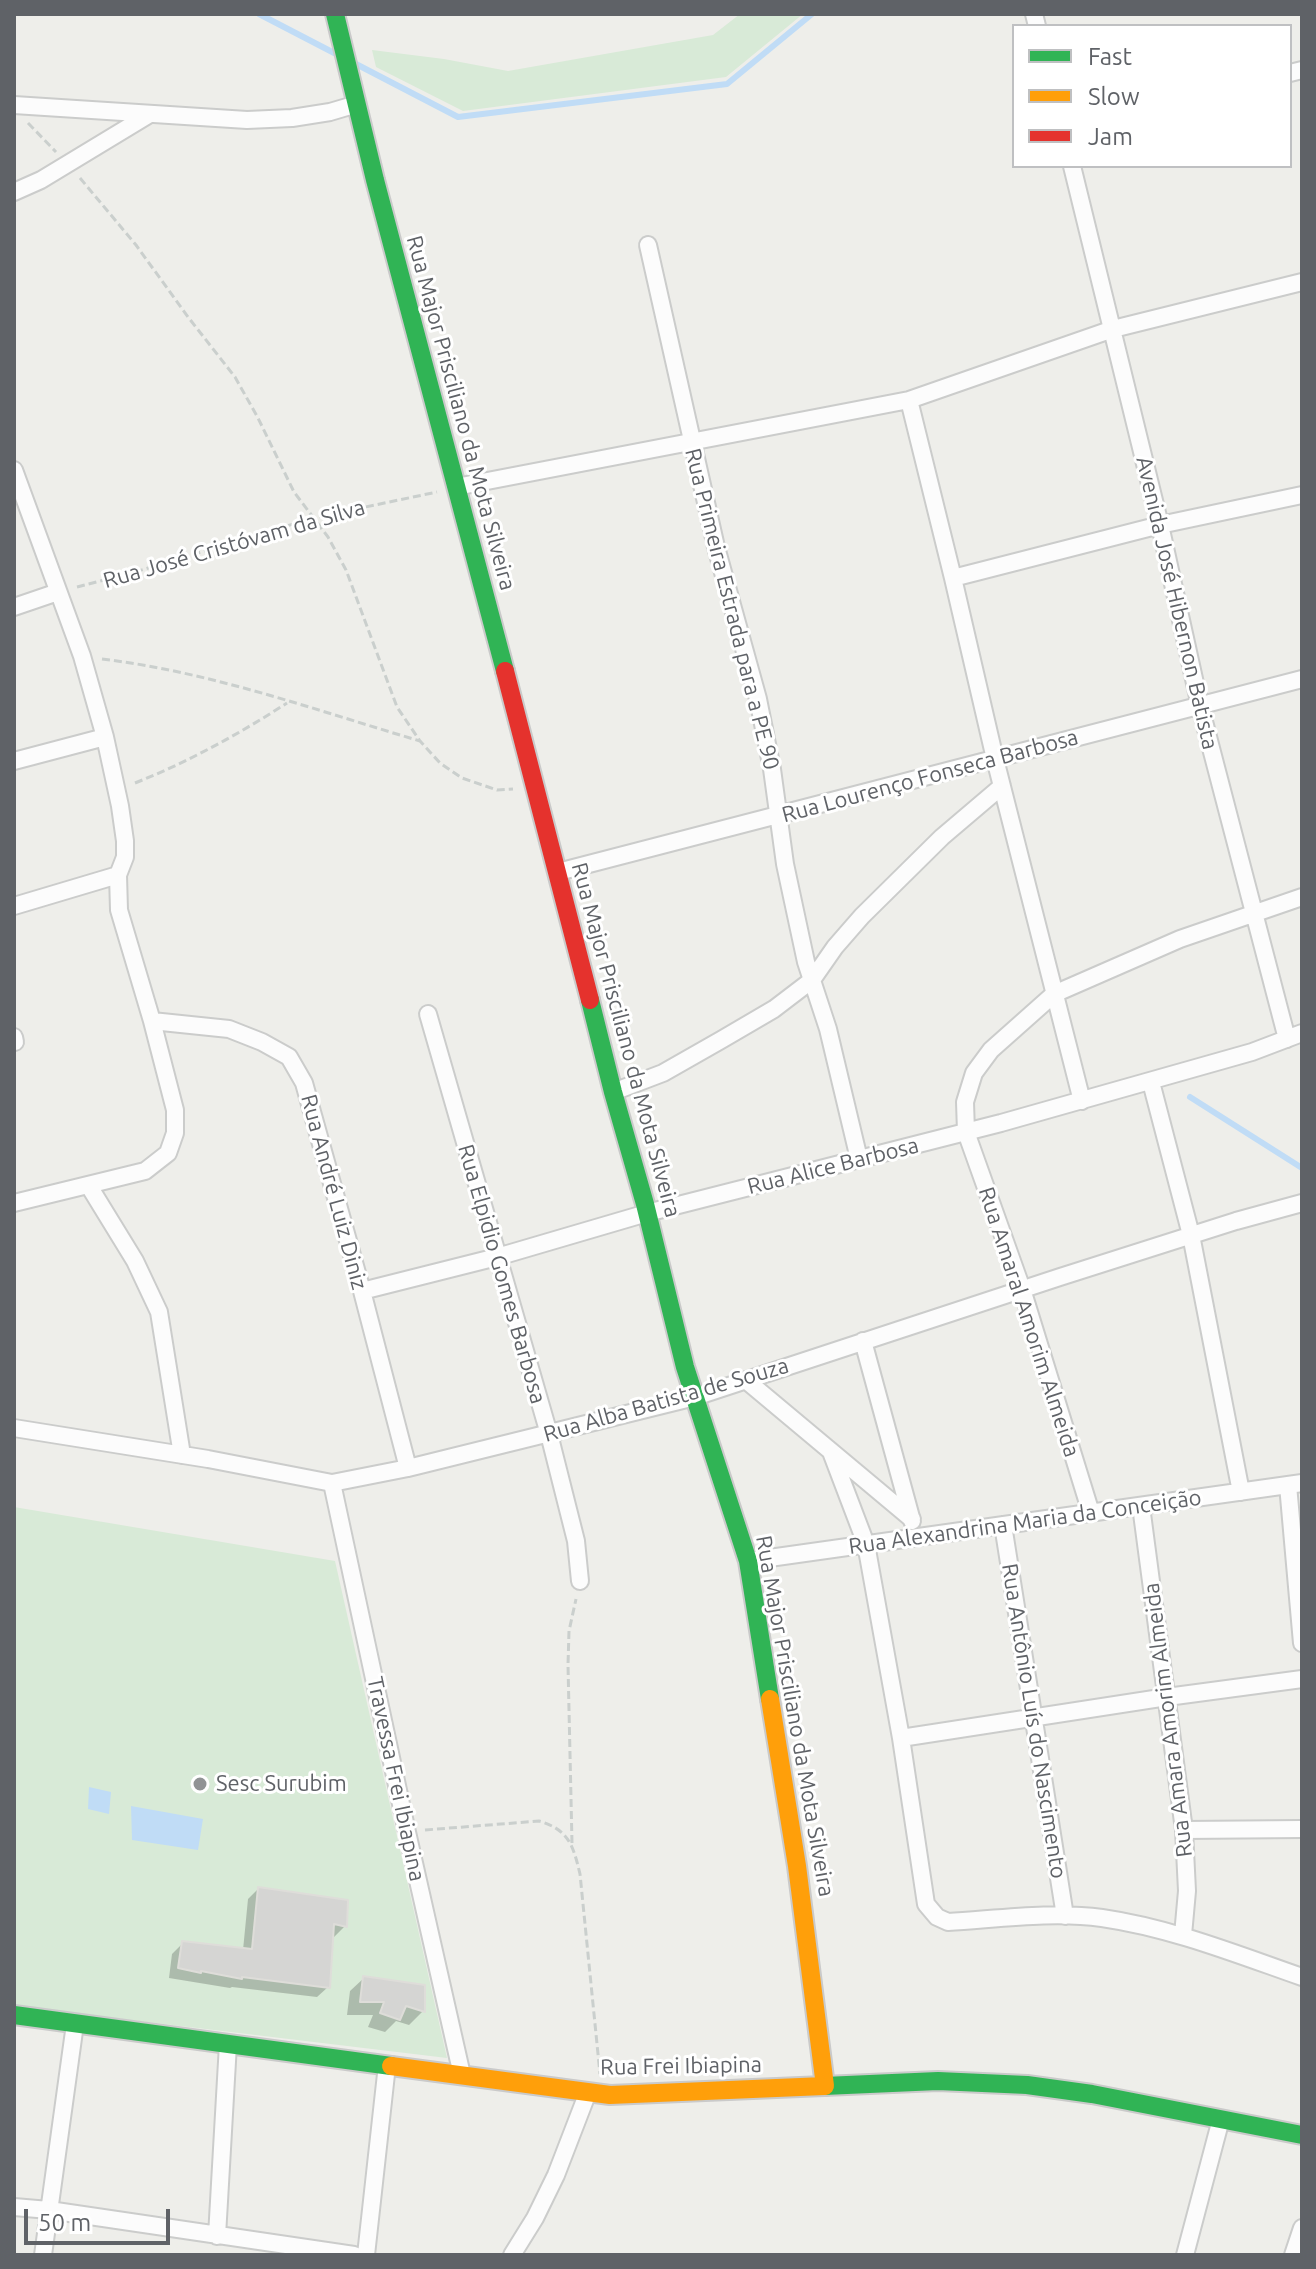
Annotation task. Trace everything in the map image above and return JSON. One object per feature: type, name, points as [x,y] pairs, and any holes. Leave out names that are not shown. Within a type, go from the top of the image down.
[{"type":"main road","name":"Rua Major Prisciliano da Mota Silveira","points":[[335,15],[685,1367],[748,1561],[797,1866],[825,2086]]},
{"type":"main road","name":"Rua Frei Ibiapina","points":[[14,2015],[594,2093],[938,2081],[1027,2085],[1221,2119],[1300,2128]]},
{"type":"street","points":[[14,105],[247,120],[292,118],[357,104]]},
{"type":"street","points":[[14,192],[41,180],[151,113]]},
{"type":"street","name":"Avenida José Hibernon Batista","points":[[1073,168],[1160,525],[1200,706],[1254,914],[1295,1036]]},
{"type":"street","name":"Rua Primeira Estrada para a PE 90","points":[[648,245],[716,547],[758,699],[772,769],[785,864],[806,962],[828,1029],[859,1159]]},
{"type":"street","points":[[456,487],[909,400],[1113,329],[1302,282]]},
{"type":"street","points":[[909,400],[995,759],[1082,1101]]},
{"type":"street","points":[[14,470],[82,656],[105,737],[125,841],[125,857],[118,875],[119,910],[175,1110],[175,1133],[168,1153],[145,1171],[14,1203]]},
{"type":"street","points":[[953,578],[1160,525],[1302,495]]},
{"type":"street","points":[[14,607],[58,592]]},
{"type":"street","name":"Rua Lourenço Fonseca Barbosa","points":[[558,872],[1302,679]]},
{"type":"street","points":[[14,761],[105,737]]},
{"type":"street","points":[[613,1092],[663,1073],[774,1009],[812,980],[862,916],[942,837],[1002,786]]},
{"type":"street","points":[[14,906],[118,875]]},
{"type":"street","points":[[966,1132],[965,1102],[974,1073],[991,1050],[1054,994],[1180,939],[1302,897]]},
{"type":"street","name":"Rua Elpidio Gomes Barbosa","points":[[428,1014],[549,1434],[576,1541],[580,1581]]},
{"type":"street","name":"Rua André Luiz Diniz","points":[[152,1021],[229,1029],[262,1042],[289,1057],[304,1083],[408,1468]]},
{"type":"street","name":"Rua Alice Barbosa","points":[[362,1291],[497,1257],[647,1213],[1082,1101],[1295,1036]]},
{"type":"street","points":[[1151,1082],[1191,1235],[1241,1492]]},
{"type":"street","name":"Rua Amaral Amorim Almeida","points":[[966,1132],[1022,1289],[1091,1513]]},
{"type":"street","points":[[89,1186],[135,1261],[159,1312],[182,1455]]},
{"type":"street","name":"Rua Alba Batista de Souza","points":[[14,1428],[332,1483],[408,1468],[695,1397],[1022,1289],[1302,1203]]},
{"type":"street","points":[[863,1341],[917,1536]]},
{"type":"street","points":[[747,1381],[912,1519]]},
{"type":"street","points":[[831,1452],[866,1544],[901,1738],[926,1904],[937,1917],[948,1922],[1065,1916],[1101,1918],[1183,1935],[1302,1977]]},
{"type":"street","name":"Travessa Frei Ibiapina","points":[[332,1483],[462,2075]]},
{"type":"street","points":[[1295,1484],[1302,1643]]},
{"type":"street","name":"Rua Alexandrina Maria da Conceição","points":[[748,1561],[1295,1484]]},
{"type":"street","name":"Rua Amara Amorim Almeida","points":[[1141,1506],[1184,1830],[1187,1891],[1183,1935]]},
{"type":"street","name":"Rua Antônio Luís do Nascimento","points":[[1003,1525],[1065,1916]]},
{"type":"street","points":[[901,1738],[1302,1679]]},
{"type":"street","points":[[1184,1830],[1302,1829]]},
{"type":"street","points":[[43,2255],[75,2024]]},
{"type":"street","points":[[217,2236],[228,2044]]},
{"type":"street","points":[[366,2255],[387,2065]]},
{"type":"street","points":[[512,2255],[535,2218],[594,2093]]},
{"type":"street","points":[[1185,2255],[1221,2119]]},
{"type":"street","points":[[14,2207],[354,2255]]},
{"type":"street","points":[[1293,2255],[1302,2228]]},
{"type":"path","points":[[25,120],[67,163],[136,245],[235,377],[294,492],[328,537],[346,570],[397,707],[420,741],[440,763],[462,778],[497,790],[536,788]]},
{"type":"path","name":"Rua José Cristóvam da Silva","points":[[58,592],[313,518],[456,487]]},
{"type":"path","points":[[82,656],[180,671],[420,741]]},
{"type":"path","points":[[117,791],[165,771],[248,728],[288,702]]},
{"type":"path","points":[[572,1847],[569,1631],[580,1581]]},
{"type":"path","points":[[407,1832],[539,1821],[555,1826],[567,1836],[580,1874],[600,2066],[594,2093]]},
{"type":"green space","points":[[740,14],[803,14],[726,77],[463,111],[376,67],[372,50],[508,71],[713,35]]},
{"type":"green space","name":"Sesc Surubim","points":[[14,1507],[335,1561],[447,2058],[14,2006]]},
{"type":"water","points":[[89,1787],[111,1792],[109,1814],[88,1809]]},
{"type":"water","points":[[131,1806],[203,1819],[198,1850],[132,1840]]},
{"type":"building","points":[[258,1887],[348,1900],[347,1927],[334,1924],[330,1988],[242,1979],[178,1968],[182,1941],[252,1949]]},
{"type":"building","points":[[363,1976],[425,1985],[425,2012],[406,2006],[400,2020],[380,2013],[384,2002],[360,2002]]},
{"type":"waterway","points":[[259,14],[338,55]]},
{"type":"waterway","points":[[356,64],[458,117],[727,84],[812,14]]},
{"type":"waterway","points":[[1190,1097],[1302,1168]]},
{"type":"traffic: fast","points":[[335,14],[375,180],[505,671]]},
{"type":"traffic: fast","points":[[590,1000],[685,1367],[748,1561],[770,1699]]},
{"type":"traffic: fast","points":[[14,2015],[391,2066]]},
{"type":"traffic: fast","points":[[824,2086],[938,2081],[1027,2085],[1092,2094],[1302,2135]]},
{"type":"traffic: slow","points":[[770,1699],[797,1866],[825,2086]]},
{"type":"traffic: slow","points":[[391,2066],[610,2095],[824,2086]]},
{"type":"traffic: jam","points":[[505,671],[590,1000]]},
{"type":"place","name":"Sesc Surubim","points":[[200,1784]]}]
